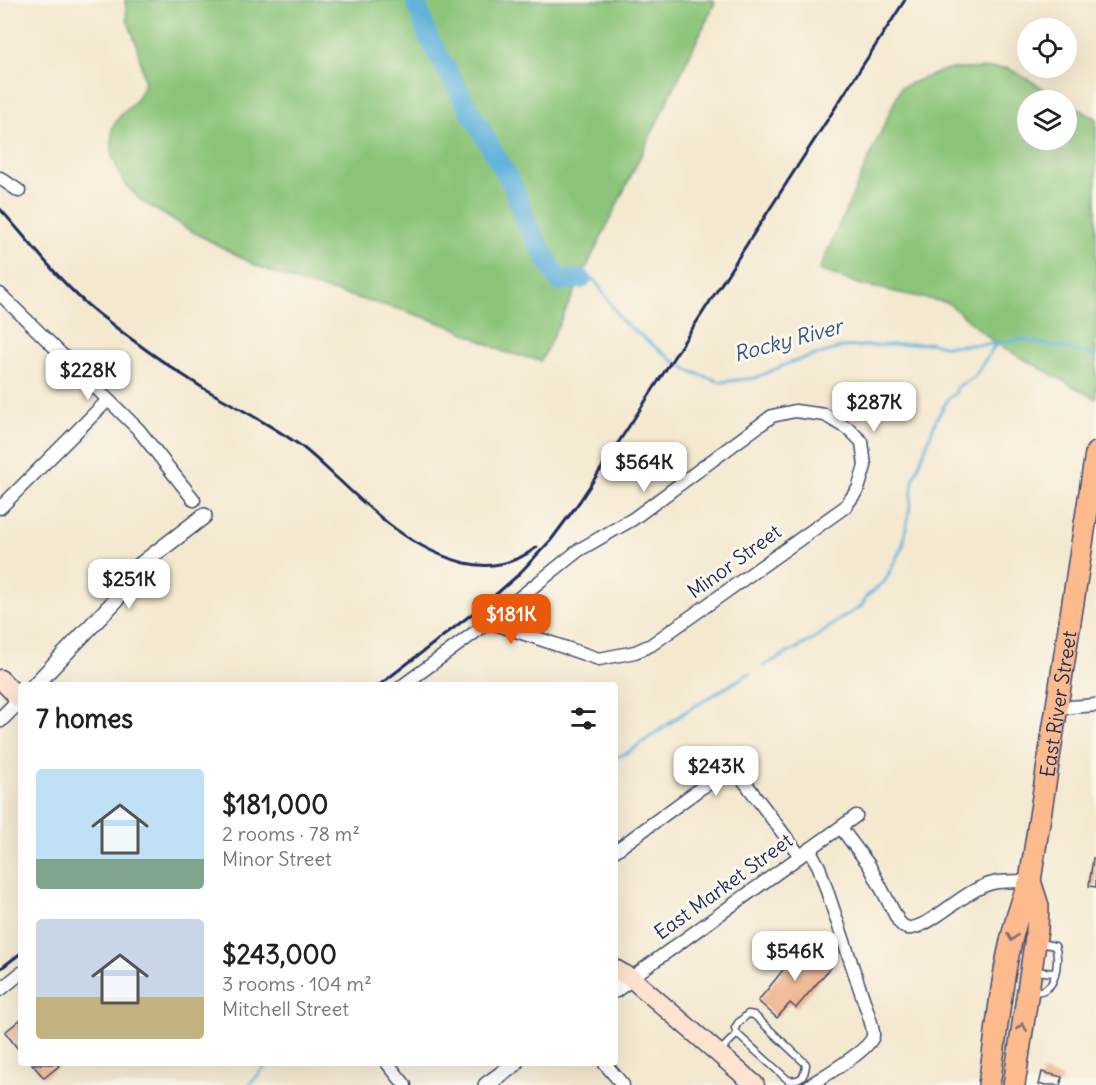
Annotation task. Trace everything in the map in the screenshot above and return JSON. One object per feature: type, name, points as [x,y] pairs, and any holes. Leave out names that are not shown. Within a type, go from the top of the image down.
[{"type":"highway","name":"East River Street","points":[[989,1085],[1012,936],[1019,908],[1030,881],[1096,453]]},
{"type":"highway","name":"East River Street","points":[[1014,1085],[1035,942],[1038,906],[1030,881]]},
{"type":"main road","points":[[0,679],[18,696]]},
{"type":"main road","points":[[618,971],[631,978],[755,1085]]},
{"type":"street","points":[[0,178],[19,191]]},
{"type":"street","points":[[0,294],[138,429],[194,500]]},
{"type":"street","points":[[0,508],[108,400]]},
{"type":"street","name":"Minor Street","points":[[795,411],[825,416],[850,430],[862,442],[865,466],[858,489],[844,507],[651,645],[635,652],[599,659],[489,622],[579,550],[633,519],[772,416],[795,411]]},
{"type":"street","points":[[38,682],[116,600],[134,570],[204,516]]},
{"type":"street","points":[[407,682],[489,622]]},
{"type":"street","points":[[0,720],[18,702]]},
{"type":"street","points":[[1058,708],[1096,705]]},
{"type":"street","points":[[618,849],[701,788],[730,771],[741,777],[819,867],[868,1013],[873,1035],[869,1044],[849,1060],[810,1085]]},
{"type":"street","name":"East Market Street","points":[[618,988],[856,816]]},
{"type":"street","points":[[841,828],[869,865],[899,922],[905,927],[911,928],[926,922],[975,890],[993,883],[1030,881]]},
{"type":"street","points":[[0,990],[18,975]]},
{"type":"street","points":[[390,1066],[405,1085]]},
{"type":"street","points":[[486,1085],[512,1066]]},
{"type":"street","points":[[606,1066],[623,1085]]},
{"type":"lane","points":[[1028,993],[1049,988],[1053,982],[1057,952],[1055,946],[1035,942]]},
{"type":"lane","points":[[1031,971],[1054,973]]},
{"type":"lane","points":[[748,1014],[754,1016],[806,1064],[806,1074],[801,1079],[790,1082],[737,1034],[735,1028],[748,1014]]},
{"type":"lane","points":[[718,1053],[737,1034]]},
{"type":"green space","points":[[125,0],[713,0],[715,3],[541,361],[504,352],[455,328],[402,310],[301,283],[257,266],[184,227],[140,200],[123,182],[112,155],[112,128],[121,115],[134,103],[145,83],[136,43],[127,19]]},
{"type":"green space","points":[[1008,68],[1017,73],[1017,78],[1026,78],[1046,90],[1017,90],[1017,150],[1077,150],[1077,108],[1096,119],[1096,399],[996,344],[948,303],[862,285],[819,270],[901,87],[947,69]]},
{"type":"building","points":[[1093,858],[1096,858],[1096,887],[1089,886]]},
{"type":"building","points":[[804,944],[831,967],[796,1008],[790,1003],[777,1018],[758,1001]]},
{"type":"building","points":[[18,1021],[18,1049],[5,1032]]},
{"type":"building","points":[[34,1066],[59,1066],[44,1078]]},
{"type":"building","points":[[1042,1072],[1062,1077],[1061,1085],[1039,1085]]},
{"type":"waterway","name":"Rocky River","points":[[415,0],[428,37],[513,186],[526,222],[559,281],[581,279]]},
{"type":"waterway","name":"Rocky River","points":[[581,279],[595,280],[622,321],[672,360],[690,371],[721,382],[755,378],[789,363],[843,347],[931,343],[944,346],[996,344],[1021,339],[1096,356]]},
{"type":"waterway","points":[[763,666],[812,640],[862,606],[866,597],[885,581],[903,545],[913,481],[936,420],[948,399],[955,394],[957,387],[973,378],[996,344]]},
{"type":"waterway","points":[[618,757],[629,752],[685,712],[750,673]]},
{"type":"waterway","points":[[249,1085],[266,1066]]},
{"type":"railway","points":[[383,682],[485,604],[517,576],[551,540],[580,501],[905,0]]},
{"type":"railway","points":[[0,209],[58,276],[96,312],[148,352],[189,379],[301,446],[396,530],[446,557],[475,565],[494,565],[512,561],[537,547]]},
{"type":"railway","points":[[0,969],[18,955]]}]
